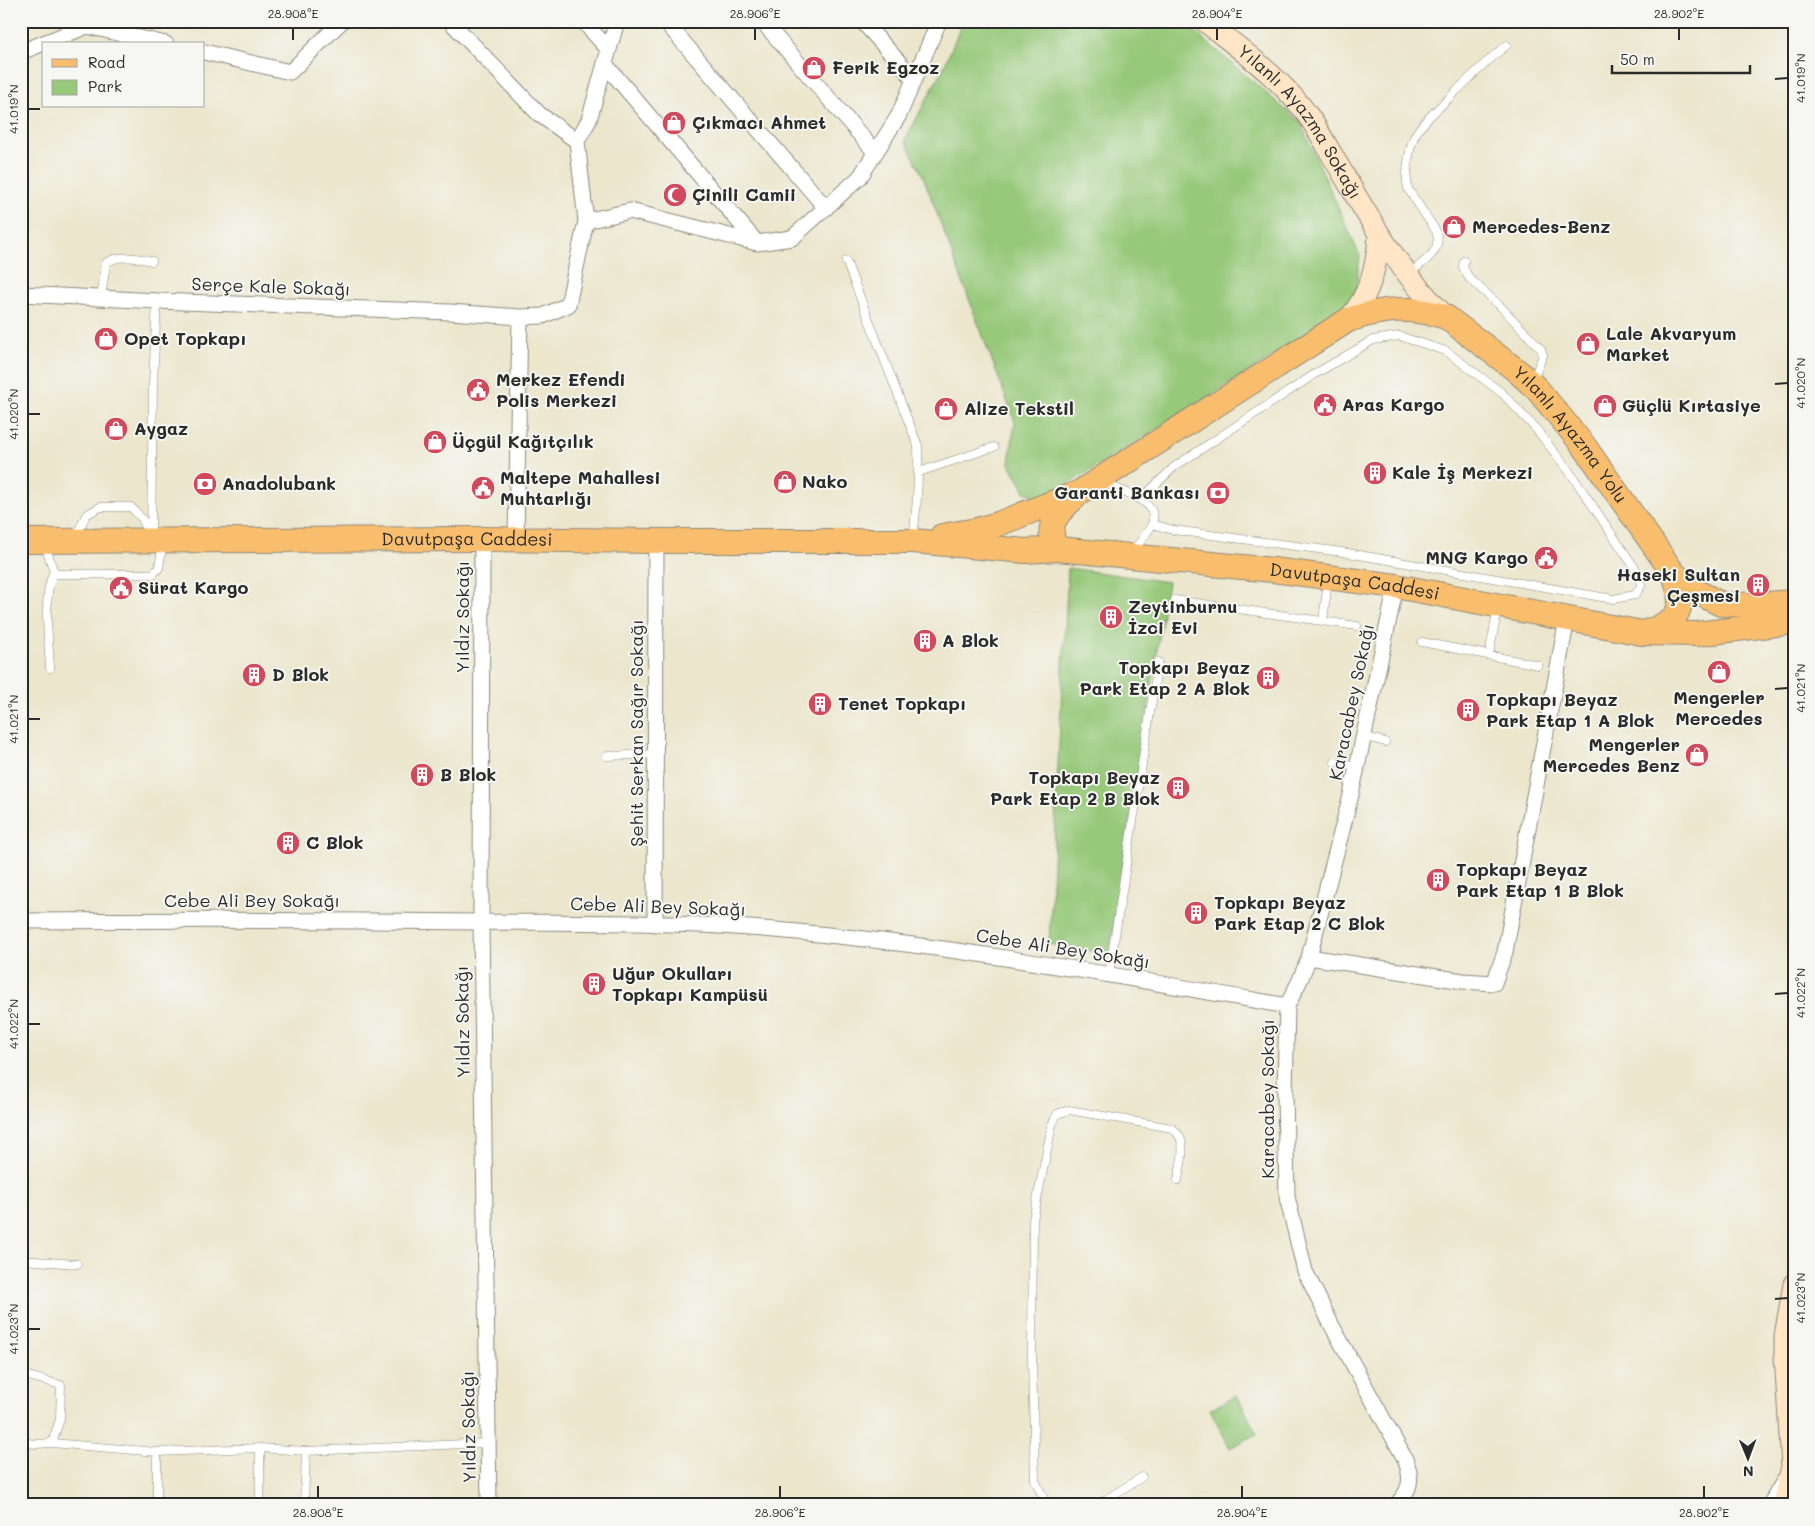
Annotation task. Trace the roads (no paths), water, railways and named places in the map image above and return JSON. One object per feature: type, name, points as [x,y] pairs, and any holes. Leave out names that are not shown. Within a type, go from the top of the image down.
[{"type":"main road","name":"Davutpaşa Caddesi","points":[[913,541],[977,530],[1022,515],[1089,486],[1348,320],[1378,312],[1404,309],[1433,313],[1446,318]]},
{"type":"main road","name":"Yılanlı Ayazma Yolu","points":[[1446,318],[1502,359],[1532,384],[1584,446],[1674,574]]},
{"type":"main road","points":[[1058,549],[1052,538],[1055,516],[1089,486]]},
{"type":"main road","name":"Davutpaşa Caddesi","points":[[32,541],[482,539],[913,541],[1025,551],[1058,549],[1329,577],[1396,586],[1642,633],[1697,634],[1794,622]]},
{"type":"main road","points":[[1674,574],[1702,596],[1721,604],[1750,605],[1794,602]]},
{"type":"main road","points":[[1642,633],[1667,624],[1674,617],[1680,606],[1680,597],[1674,574]]},
{"type":"street","points":[[450,21],[539,114],[577,141],[589,120],[616,21]]},
{"type":"street","points":[[583,21],[607,57],[757,243]]},
{"type":"street","points":[[665,21],[826,208]]},
{"type":"street","points":[[762,21],[876,152]]},
{"type":"street","points":[[862,21],[914,79]]},
{"type":"street","points":[[586,220],[630,211],[757,243],[792,238],[860,177],[899,115],[939,21]]},
{"type":"street","name":"Yılanlı Ayazma Sokağı","points":[[1205,21],[1269,73],[1288,91],[1309,117],[1379,236],[1408,276],[1446,318]]},
{"type":"street","points":[[205,52],[290,72],[340,22]]},
{"type":"street","points":[[46,42],[87,26],[157,42]]},
{"type":"street","points":[[21,52],[42,44]]},
{"type":"street","name":"Serçe Kale Sokağı","points":[[21,294],[543,316],[568,305],[586,220],[577,141]]},
{"type":"street","points":[[1348,320],[1363,301],[1378,254],[1379,236]]},
{"type":"street","points":[[516,540],[520,316]]},
{"type":"street","name":"Yıldız Sokağı","points":[[482,539],[481,922],[488,1505]]},
{"type":"street","name":"Şehit Serkan Sağır Sokağı","points":[[655,924],[656,541]]},
{"type":"street","name":"Karacabey Sokağı","points":[[1396,586],[1357,766],[1309,957],[1288,1006],[1285,1093],[1287,1197],[1306,1271],[1331,1324],[1408,1467],[1410,1475],[1407,1493],[1396,1505]]},
{"type":"street","points":[[1309,957],[1463,981],[1494,983],[1505,952],[1567,619]]},
{"type":"street","name":"Cebe Ali Bey Sokağı","points":[[21,921],[235,919],[655,924],[759,928],[857,938],[1110,974],[1288,1006]]},
{"type":"street","points":[[1785,1505],[1786,1491],[1793,1469],[1792,1411],[1785,1356],[1785,1336],[1794,1284]]},
{"type":"street","points":[[1770,1505],[1793,1469]]},
{"type":"lane","points":[[1408,276],[1436,250],[1439,237],[1408,189],[1406,182],[1412,144],[1416,132],[1490,58],[1506,45]]},
{"type":"lane","points":[[101,298],[106,263],[111,259],[129,257],[152,261]]},
{"type":"lane","points":[[846,261],[918,446],[918,502],[913,541]]},
{"type":"lane","points":[[1464,261],[1463,266],[1469,278],[1499,305],[1541,349],[1543,355],[1532,384]]},
{"type":"lane","points":[[32,541],[57,574],[153,574],[158,568],[153,384],[157,301]]},
{"type":"lane","points":[[1141,499],[1174,467],[1307,380],[1373,340],[1399,336],[1446,351],[1502,393],[1536,429],[1569,472],[1639,574],[1641,586],[1635,595],[1614,599],[1351,553],[1173,530],[1152,524]]},
{"type":"lane","points":[[919,472],[994,447]]},
{"type":"lane","points":[[1089,486],[1141,499],[1149,506],[1153,514],[1152,524],[1129,556]]},
{"type":"lane","points":[[74,541],[86,515],[100,507],[131,507],[157,540]]},
{"type":"lane","points":[[50,668],[49,580],[54,572]]},
{"type":"lane","points":[[1323,621],[1329,577]]},
{"type":"lane","points":[[1175,600],[1357,626]]},
{"type":"lane","points":[[1490,655],[1499,606]]},
{"type":"lane","points":[[1422,642],[1538,665]]},
{"type":"lane","points":[[1110,974],[1158,662]]},
{"type":"lane","points":[[1363,736],[1385,742]]},
{"type":"lane","points":[[607,756],[656,754]]},
{"type":"lane","points":[[1335,762],[1357,766]]},
{"type":"lane","points":[[1047,1505],[1035,1480],[1032,1358],[1033,1220],[1052,1125],[1057,1114],[1069,1110],[1172,1128],[1180,1134],[1183,1145],[1178,1180]]},
{"type":"lane","points":[[21,1260],[77,1264]]},
{"type":"lane","points":[[21,1374],[62,1385],[60,1419],[52,1443]]},
{"type":"lane","points":[[21,1442],[157,1452],[260,1448],[306,1451],[488,1443]]},
{"type":"lane","points":[[260,1448],[260,1505]]},
{"type":"lane","points":[[304,1505],[306,1451]]},
{"type":"lane","points":[[157,1452],[157,1505]]},
{"type":"lane","points":[[1097,1505],[1142,1477]]},
{"type":"place","name":"Ferik Egzoz","points":[[814,68]]},
{"type":"place","name":"Çıkmacı Ahmet","points":[[674,123]]},
{"type":"place","name":"Çinili Camii","points":[[675,195]]},
{"type":"place","name":"Mercedes-Benz","points":[[1454,227]]},
{"type":"place","name":"Opet Topkapı","points":[[106,339]]},
{"type":"place","name":"Lale Akvaryum Market","points":[[1588,344]]},
{"type":"place","name":"Merkez Efendi Polis Merkezi","points":[[478,390]]},
{"type":"place","name":"Aras Kargo","points":[[1325,405]]},
{"type":"place","name":"Güçlü Kırtasiye","points":[[1605,406]]},
{"type":"place","name":"Alize Tekstil","points":[[946,409]]},
{"type":"place","name":"Aygaz","points":[[116,429]]},
{"type":"place","name":"Üçgül Kağıtçılık","points":[[435,442]]},
{"type":"place","name":"Kale İş Merkezi","points":[[1375,473]]},
{"type":"place","name":"Nako","points":[[785,482]]},
{"type":"place","name":"Anadolubank","points":[[205,484]]},
{"type":"place","name":"Maltepe Mahallesi Muhtarlığı","points":[[483,488]]},
{"type":"place","name":"Garanti Bankası","points":[[1218,493]]},
{"type":"place","name":"MNG Kargo","points":[[1546,558]]},
{"type":"place","name":"Haseki Sultan Çeşmesi","points":[[1758,585]]},
{"type":"place","name":"Sürat Kargo","points":[[121,588]]},
{"type":"place","name":"Zeytinburnu İzci Evi","points":[[1111,617]]},
{"type":"place","name":"A Blok","points":[[925,641]]},
{"type":"place","name":"Mengerler Mercedes","points":[[1719,672]]},
{"type":"place","name":"D Blok","points":[[254,675]]},
{"type":"place","name":"Topkapı Beyaz Park Etap 2 A Blok","points":[[1268,678]]},
{"type":"place","name":"Tenet Topkapı","points":[[820,704]]},
{"type":"place","name":"Topkapı Beyaz Park Etap 1 A Blok","points":[[1468,710]]},
{"type":"place","name":"Mengerler Mercedes Benz","points":[[1697,755]]},
{"type":"place","name":"B Blok","points":[[422,775]]},
{"type":"place","name":"Topkapı Beyaz Park Etap 2 B Blok","points":[[1178,788]]},
{"type":"place","name":"C Blok","points":[[288,843]]},
{"type":"place","name":"Topkapı Beyaz Park Etap 1 B Blok","points":[[1438,880]]},
{"type":"place","name":"Topkapı Beyaz Park Etap 2 C Blok","points":[[1196,913]]},
{"type":"place","name":"Uğur Okulları Topkapı Kampüsü","points":[[594,984]]}]
